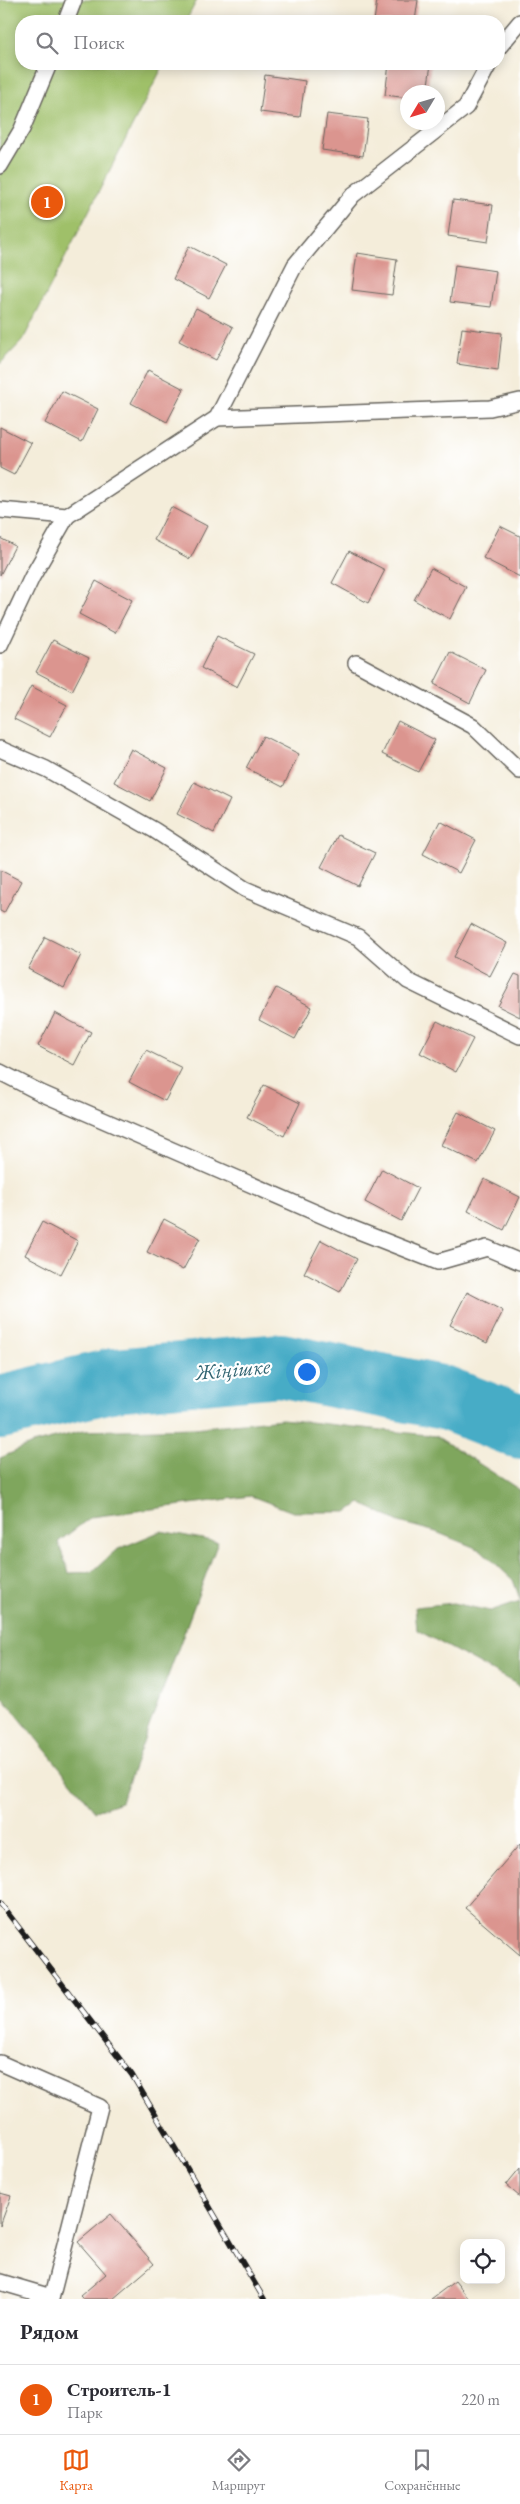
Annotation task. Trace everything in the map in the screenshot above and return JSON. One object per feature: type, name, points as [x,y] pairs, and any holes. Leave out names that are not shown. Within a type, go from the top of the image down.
[{"type":"lane","points":[[68,15],[74,0]]},
{"type":"lane","points":[[505,40],[520,22]]},
{"type":"lane","points":[[0,166],[22,129],[46,70]]},
{"type":"lane","points":[[0,645],[32,577],[67,516],[217,418],[295,265],[354,195],[466,107],[486,70]]},
{"type":"lane","points":[[217,418],[490,408],[520,401]]},
{"type":"lane","points":[[0,510],[67,516]]},
{"type":"lane","points":[[356,663],[473,726],[520,772]]},
{"type":"lane","points":[[0,749],[46,770],[154,830],[246,890],[358,937],[408,981],[520,1036]]},
{"type":"lane","points":[[0,1072],[41,1093],[333,1220],[438,1262],[488,1248],[520,1262]]},
{"type":"lane","points":[[0,2063],[100,2107],[51,2298],[0,2282]]},
{"type":"green space","points":[[0,0],[197,0],[189,15],[15,15],[15,70],[161,70],[23,340],[0,364]]},
{"type":"green space","points":[[282,1419],[436,1436],[520,1490],[520,1599],[513,1580],[481,1550],[436,1532],[399,1522],[360,1503],[347,1512],[293,1512],[251,1496],[91,1517],[58,1542],[69,1573],[92,1572],[116,1550],[161,1531],[218,1542],[121,1802],[95,1811],[0,1694],[0,1458],[32,1444],[83,1431],[194,1428]]},
{"type":"green space","points":[[520,1601],[520,1686],[417,1630],[415,1607],[453,1603],[490,1611]]},
{"type":"building","points":[[377,0],[418,0],[416,15],[375,15]]},
{"type":"building","points":[[388,70],[430,70],[428,85],[400,85],[400,97],[385,95]]},
{"type":"building","points":[[265,75],[305,81],[300,117],[260,112]]},
{"type":"building","points":[[327,114],[368,119],[363,156],[322,150]]},
{"type":"building","points":[[453,200],[493,205],[488,242],[448,236]]},
{"type":"building","points":[[189,246],[226,265],[209,298],[173,279]]},
{"type":"building","points":[[357,253],[397,259],[392,295],[352,290]]},
{"type":"building","points":[[455,265],[496,271],[491,307],[450,302]]},
{"type":"building","points":[[196,308],[233,327],[216,360],[179,341]]},
{"type":"building","points":[[462,328],[502,333],[498,370],[457,364]]},
{"type":"building","points":[[148,370],[184,389],[167,422],[131,403]]},
{"type":"building","points":[[62,391],[98,409],[82,442],[45,423]]},
{"type":"building","points":[[0,427],[31,443],[14,475],[0,468]]},
{"type":"building","points":[[171,507],[207,526],[190,559],[154,540]]},
{"type":"building","points":[[500,526],[520,536],[520,577],[483,558]]},
{"type":"building","points":[[0,538],[15,546],[0,575]]},
{"type":"building","points":[[349,551],[385,570],[368,603],[332,583]]},
{"type":"building","points":[[431,568],[466,587],[450,619],[414,600]]},
{"type":"building","points":[[96,581],[132,600],[115,633],[79,614]]},
{"type":"building","points":[[217,636],[254,654],[237,687],[201,668]]},
{"type":"building","points":[[53,640],[89,658],[72,691],[36,672]]},
{"type":"building","points":[[450,652],[486,670],[470,703],[434,684]]},
{"type":"building","points":[[31,686],[67,705],[50,737],[14,719]]},
{"type":"building","points":[[398,721],[435,740],[418,772],[382,754]]},
{"type":"building","points":[[263,736],[299,754],[283,787],[246,768]]},
{"type":"building","points":[[131,749],[167,768],[150,801],[114,782]]},
{"type":"building","points":[[194,782],[230,800],[214,833],[177,814]]},
{"type":"building","points":[[440,821],[476,840],[459,873],[423,854]]},
{"type":"building","points":[[338,835],[375,853],[358,886],[321,867]]},
{"type":"building","points":[[0,870],[21,881],[4,913],[0,911]]},
{"type":"building","points":[[471,924],[507,943],[490,976],[454,957]]},
{"type":"building","points":[[45,937],[81,955],[64,988],[28,969]]},
{"type":"building","points":[[515,974],[520,976],[520,1017],[498,1006]]},
{"type":"building","points":[[276,988],[312,1007],[295,1039],[259,1020]]},
{"type":"building","points":[[55,1013],[91,1032],[74,1065],[38,1046]]},
{"type":"building","points":[[437,1021],[473,1039],[456,1072],[420,1053]]},
{"type":"building","points":[[146,1050],[182,1068],[165,1101],[129,1082]]},
{"type":"building","points":[[264,1085],[300,1103],[284,1136],[247,1117]]},
{"type":"building","points":[[458,1112],[495,1131],[478,1163],[441,1145]]},
{"type":"building","points":[[382,1169],[418,1188],[401,1221],[365,1202]]},
{"type":"building","points":[[484,1179],[520,1197],[504,1230],[468,1211]]},
{"type":"building","points":[[164,1219],[200,1238],[183,1270],[147,1252]]},
{"type":"building","points":[[42,1222],[78,1241],[61,1274],[25,1255]]},
{"type":"building","points":[[321,1240],[357,1259],[340,1292],[304,1273]]},
{"type":"building","points":[[467,1292],[503,1311],[487,1343],[450,1325]]},
{"type":"building","points":[[520,1844],[520,1955],[465,1908]]},
{"type":"building","points":[[520,2168],[520,2197],[506,2185]]},
{"type":"building","points":[[0,2193],[11,2196],[0,2226]]},
{"type":"building","points":[[111,2214],[154,2264],[113,2299],[83,2299],[80,2296],[106,2274],[78,2242]]},
{"type":"building","points":[[455,2281],[469,2299],[431,2299]]},
{"type":"waterway","name":"Жіңішке","points":[[0,1407],[114,1380],[280,1365],[445,1398],[520,1427]]},
{"type":"railway","points":[[0,1903],[132,2075],[264,2299]]},
{"type":"place","name":"Строитель-1","points":[[47,202]]}]
